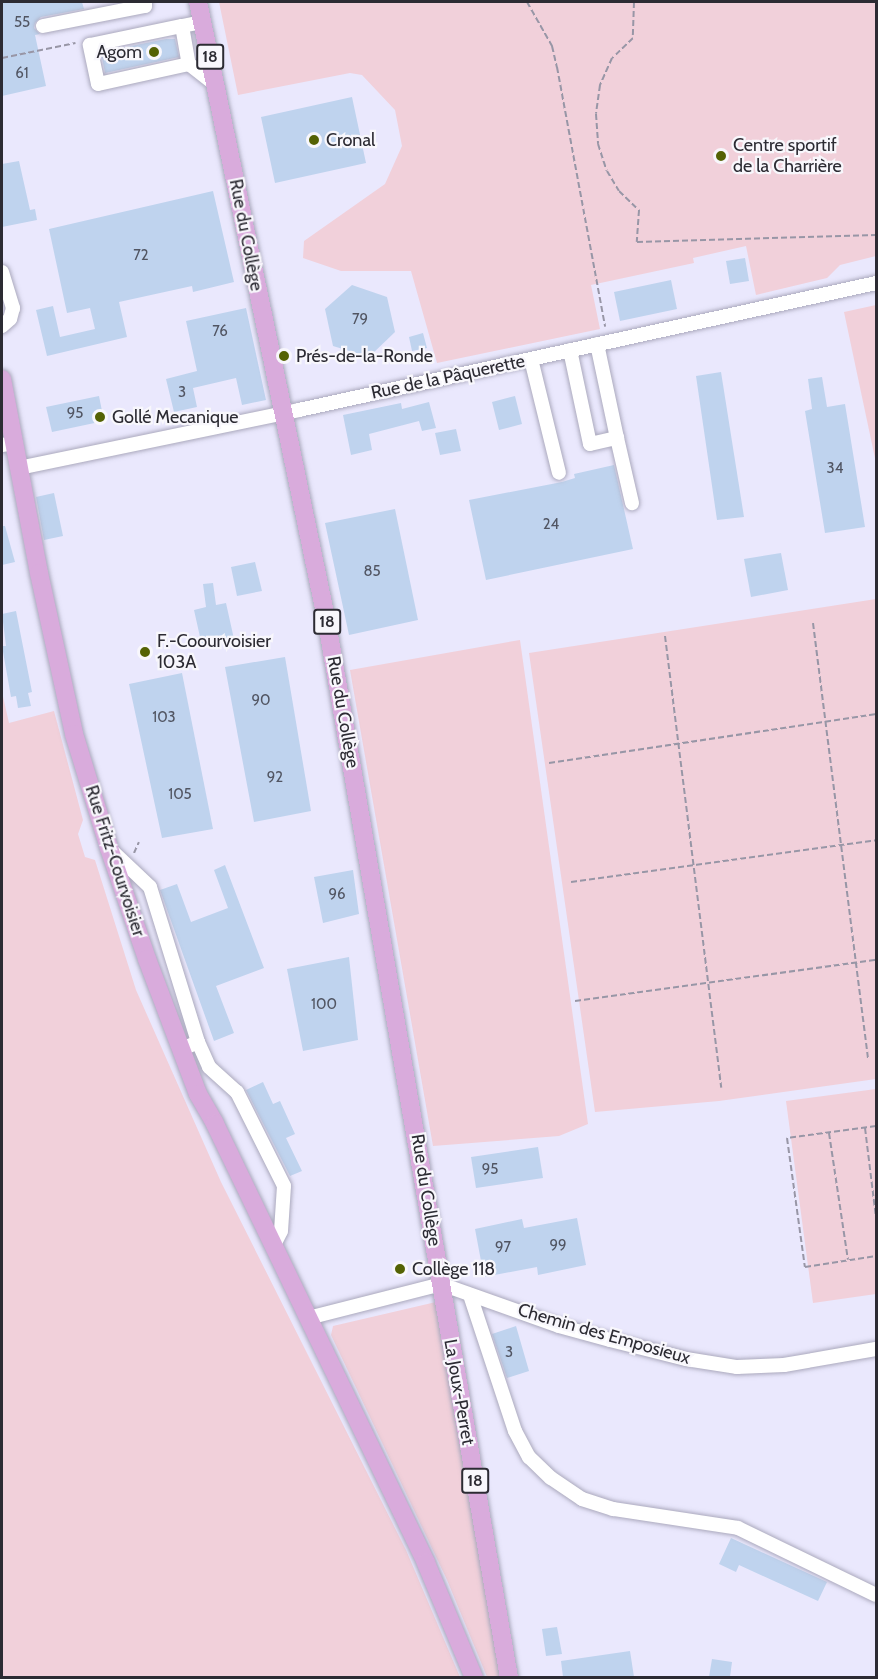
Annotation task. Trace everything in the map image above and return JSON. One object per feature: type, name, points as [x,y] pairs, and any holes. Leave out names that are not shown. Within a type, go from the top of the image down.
[{"type":"main road","name":"Rue du Collège","points":[[198,2],[329,634],[441,1284]]},
{"type":"main road","name":"Rue Fritz-Courvoisier","points":[[2,379],[8,444],[19,468],[74,734],[108,848],[190,1045],[198,1094],[215,1124],[308,1318]]},
{"type":"main road","name":"La Joux-Perret","points":[[441,1284],[509,1677]]},
{"type":"main road","points":[[308,1318],[426,1563],[474,1677]]},
{"type":"street","points":[[43,26],[100,8],[146,6],[145,2]]},
{"type":"street","points":[[189,64],[98,84],[90,45],[202,22]]},
{"type":"street","points":[[182,26],[189,64],[216,85]]},
{"type":"street","points":[[2,272],[13,308],[10,319],[2,326]]},
{"type":"street","name":"Rue de la Pâquerette","points":[[19,468],[283,413],[876,283]]},
{"type":"street","points":[[603,343],[617,438],[632,504]]},
{"type":"street","points":[[570,350],[590,444],[617,438]]},
{"type":"street","points":[[531,359],[559,473]]},
{"type":"street","points":[[108,848],[150,887],[190,1045],[209,1067],[237,1092],[284,1186],[281,1230],[273,1247]]},
{"type":"street","points":[[308,1318],[441,1284]]},
{"type":"street","name":"Chemin des Emposieux","points":[[441,1284],[559,1326],[644,1350],[737,1366],[784,1365],[876,1349]]},
{"type":"street","points":[[470,1295],[515,1431],[529,1457],[551,1478],[582,1499],[613,1509],[738,1528],[876,1595]]},
{"type":"path","points":[[527,2],[552,46],[557,67],[603,343]]},
{"type":"path","points":[[634,2],[633,38],[612,58],[600,85],[596,114],[598,144],[607,171],[619,191],[639,210],[638,242],[876,235]]},
{"type":"path","points":[[2,58],[85,42],[90,45]]},
{"type":"path","points":[[813,623],[868,1060]]},
{"type":"path","points":[[665,636],[722,1088]]},
{"type":"path","points":[[549,764],[876,714]]},
{"type":"path","points":[[571,882],[876,840]]},
{"type":"path","points":[[575,1001],[876,960]]},
{"type":"path","points":[[876,1126],[787,1138],[805,1267],[876,1256]]},
{"type":"path","points":[[865,1128],[876,1217]]},
{"type":"path","points":[[829,1132],[848,1260]]},
{"type":"shaded area","points":[[219,2],[876,2],[876,256],[840,265],[827,278],[756,295],[746,246],[693,258],[694,263],[591,285],[600,329],[437,363],[411,271],[341,271],[303,258],[304,241],[385,184],[402,146],[395,110],[362,75],[350,73],[238,95]]},
{"type":"shaded area","points":[[876,305],[876,463],[844,312]]},
{"type":"shaded area","points":[[876,599],[876,1079],[719,1101],[595,1112],[529,653]]},
{"type":"shaded area","points":[[520,640],[588,1124],[559,1136],[433,1146],[350,670]]},
{"type":"shaded area","points":[[2,692],[9,723],[54,711],[83,820],[78,834],[85,857],[95,860],[136,990],[221,1182],[406,1550],[460,1677],[2,1677]]},
{"type":"shaded area","points":[[876,1089],[876,1294],[813,1303],[786,1101]]},
{"type":"shaded area","points":[[436,1302],[500,1677],[487,1677],[447,1580],[331,1335],[333,1326]]},
{"type":"building","points":[[2,2],[82,2],[84,9],[41,17],[35,23],[34,28],[40,34],[35,35],[46,86],[2,96]]},
{"type":"building","points":[[175,39],[179,57],[105,73],[101,52]]},
{"type":"building","name":"Cronal","points":[[352,97],[366,163],[275,183],[261,117]]},
{"type":"building","points":[[19,161],[30,210],[35,209],[37,220],[2,227],[2,164]]},
{"type":"building","points":[[213,191],[234,282],[193,292],[192,286],[119,302],[127,337],[47,356],[36,310],[53,306],[60,337],[95,329],[90,308],[67,313],[49,229]]},
{"type":"building","points":[[745,258],[749,281],[730,284],[726,261]]},
{"type":"building","points":[[671,280],[677,309],[620,321],[614,292]]},
{"type":"building","points":[[352,285],[387,297],[395,332],[369,357],[333,346],[325,309]]},
{"type":"building","points":[[246,308],[266,400],[242,405],[236,378],[193,388],[197,407],[174,412],[166,379],[197,371],[186,321]]},
{"type":"building","points":[[423,333],[427,348],[412,351],[409,337]]},
{"type":"building","points":[[721,372],[744,517],[717,520],[696,376]]},
{"type":"building","points":[[822,377],[827,407],[845,404],[865,527],[825,533],[805,411],[812,409],[808,379]]},
{"type":"building","points":[[99,396],[104,421],[52,432],[46,407]]},
{"type":"building","points":[[515,396],[522,424],[499,430],[492,402]]},
{"type":"building","points":[[429,402],[436,428],[422,431],[419,421],[369,434],[372,450],[351,455],[343,415],[401,403],[402,409]]},
{"type":"building","points":[[456,429],[461,451],[440,455],[435,433]]},
{"type":"building","points":[[614,465],[633,549],[486,580],[469,500],[562,482],[575,478],[574,474]]},
{"type":"building","points":[[54,493],[63,536],[44,540],[36,497]]},
{"type":"building","points":[[395,509],[418,620],[349,635],[325,523]]},
{"type":"building","points":[[2,526],[5,526],[15,562],[2,565]]},
{"type":"building","points":[[781,553],[788,590],[751,597],[744,559]]},
{"type":"building","points":[[255,562],[262,591],[237,596],[231,567]]},
{"type":"building","points":[[213,583],[216,605],[226,603],[234,639],[202,646],[194,610],[206,607],[203,584]]},
{"type":"building","points":[[16,611],[32,692],[28,693],[31,706],[18,708],[16,696],[11,697],[2,646],[6,646],[2,614]]},
{"type":"building","points":[[285,657],[311,811],[254,822],[225,667]]},
{"type":"building","points":[[182,673],[213,829],[162,838],[129,684]]},
{"type":"building","points":[[225,865],[264,968],[216,986],[234,1033],[214,1041],[160,890],[177,884],[191,922],[228,908],[214,870]]},
{"type":"building","points":[[353,870],[359,914],[323,923],[314,877]]},
{"type":"building","points":[[349,957],[358,1040],[303,1051],[287,969]]},
{"type":"building","points":[[263,1082],[273,1104],[280,1101],[295,1134],[286,1138],[302,1171],[290,1176],[246,1090]]},
{"type":"building","points":[[538,1147],[543,1178],[476,1188],[471,1157]]},
{"type":"building","points":[[577,1218],[586,1265],[538,1275],[537,1267],[484,1277],[475,1229],[522,1219],[524,1228]]},
{"type":"building","points":[[516,1326],[529,1371],[507,1378],[492,1334]]},
{"type":"building","points":[[731,1538],[827,1582],[818,1601],[739,1565],[736,1572],[719,1564]]},
{"type":"building","points":[[557,1627],[562,1654],[546,1656],[542,1629]]},
{"type":"building","points":[[630,1651],[634,1677],[563,1677],[561,1661]]},
{"type":"building","points":[[712,1659],[732,1662],[730,1677],[709,1677]]},
{"type":"place","name":"Agom","points":[[154,52]]},
{"type":"place","name":"Cronal","points":[[314,140]]},
{"type":"place","name":"Centre sportif de la Charrière","points":[[721,156]]},
{"type":"place","name":"Prés-de-la-Ronde","points":[[284,356]]},
{"type":"place","name":"Gollé Mecanique","points":[[100,417]]},
{"type":"place","name":"F.-Coourvoisier 103A","points":[[145,652]]},
{"type":"place","name":"Collège 118","points":[[400,1269]]}]
